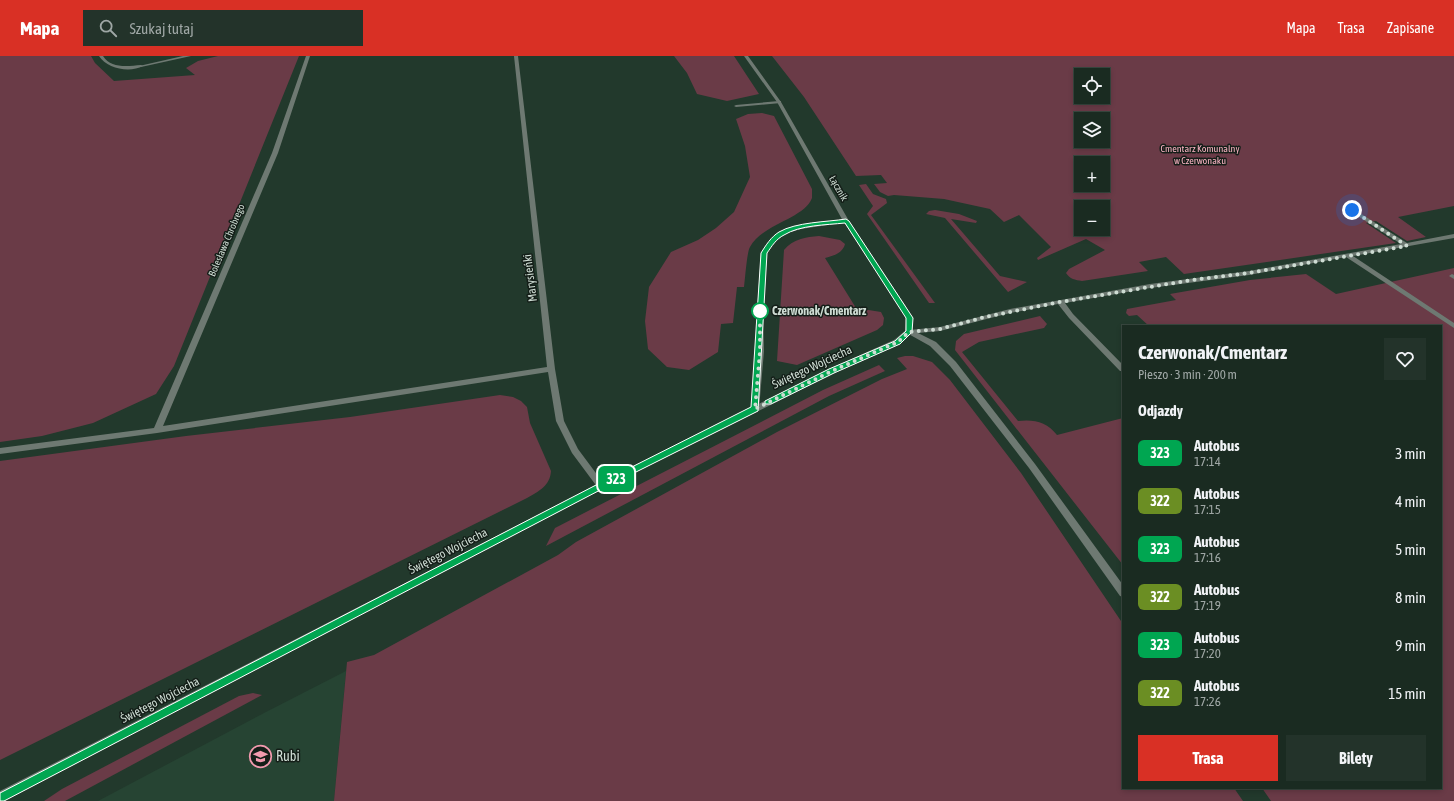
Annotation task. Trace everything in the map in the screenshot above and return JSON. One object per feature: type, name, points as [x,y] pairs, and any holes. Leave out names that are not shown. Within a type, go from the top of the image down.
[{"type":"street","points":[[101,56],[103,61],[110,65],[122,67],[141,66],[189,56]]},
{"type":"street","name":"Bolesława Chrobrego","points":[[157,430],[275,154],[308,56]]},
{"type":"street","name":"Marysieńki","points":[[516,56],[551,369],[560,421],[575,451],[601,486]]},
{"type":"street","name":"Łącznik","points":[[746,56],[779,102],[846,221],[906,312],[909,318],[909,332]]},
{"type":"street","points":[[736,106],[779,102]]},
{"type":"street","points":[[1352,210],[1407,246]]},
{"type":"street","points":[[755,409],[764,253],[771,242],[782,233],[800,227],[846,221]]},
{"type":"street","points":[[909,332],[940,329],[985,317],[1060,302],[1171,283],[1249,273],[1407,246],[1454,236]]},
{"type":"street","points":[[1348,256],[1454,326]]},
{"type":"street","points":[[1060,302],[1071,316],[1122,368]]},
{"type":"street","points":[[909,332],[933,344],[958,370],[1032,466],[1122,592]]},
{"type":"street","name":"Świętego Wojciecha","points":[[0,798],[601,486],[832,371],[898,342],[909,332]]},
{"type":"street","points":[[0,451],[157,430],[551,369]]},
{"type":"shaded area","name":"Rubi","points":[[346,671],[334,801],[98,801],[266,712]]},
{"type":"green space","points":[[0,56],[91,56],[95,63],[114,81],[195,75],[186,68],[198,61],[218,56],[299,56],[174,366],[156,394],[93,423],[42,436],[0,442]]},
{"type":"green space","points":[[674,56],[734,56],[759,94],[727,101],[697,94],[687,73]]},
{"type":"green space","name":"Cmentarz Komunalny w Czerwonaku","points":[[772,56],[1454,56],[1454,206],[1398,217],[1426,237],[1407,241],[1376,221],[1366,223],[1396,243],[1184,274],[1166,257],[1139,262],[1148,271],[1079,281],[1069,277],[1066,273],[1069,269],[1105,250],[1086,239],[1038,260],[1037,258],[1051,247],[1019,215],[1004,222],[990,209],[944,199],[894,195],[888,196],[880,192],[874,184],[887,183],[881,175],[856,176],[804,97]]},
{"type":"green space","points":[[762,113],[774,116],[812,189],[812,198],[808,205],[801,211],[764,233],[756,239],[750,247],[744,287],[737,287],[733,323],[721,324],[718,352],[689,370],[667,367],[648,349],[645,321],[649,287],[671,252],[698,240],[716,228],[734,212],[750,177],[745,146],[736,119],[748,114]]},
{"type":"green space","points":[[866,184],[873,194],[886,199],[887,203],[871,215],[935,303],[929,303],[867,214],[873,206],[859,185]]},
{"type":"green space","points":[[935,210],[959,214],[977,221],[976,223],[951,219],[1000,276],[1027,282],[1008,292],[945,218],[926,214],[929,211]]},
{"type":"green space","points":[[819,236],[840,240],[845,244],[840,252],[825,258],[856,308],[881,312],[884,318],[883,325],[877,330],[797,365],[777,361],[784,250],[791,243],[796,241]]},
{"type":"green space","points":[[1454,268],[1454,801],[1271,801],[1263,789],[1442,789],[1442,325],[1148,325],[1137,315],[1129,316],[1126,313],[1127,309],[1176,300],[1170,294],[1250,280],[1306,274],[1336,294]]},
{"type":"green space","points":[[1040,316],[1047,324],[1044,328],[979,342],[962,352],[1018,421],[1040,422],[1049,427],[1057,435],[1122,418],[1122,564],[955,350],[956,341],[964,334]]},
{"type":"green space","points":[[913,356],[932,362],[950,380],[1021,473],[1122,623],[1122,789],[1235,789],[1243,801],[334,801],[347,662],[374,655],[558,555],[576,542],[777,432],[882,379],[907,369],[897,358]]},
{"type":"green space","points":[[879,365],[885,371],[829,396],[546,546],[555,528],[823,390]]},
{"type":"green space","points":[[500,395],[513,397],[521,401],[527,407],[530,423],[551,471],[549,481],[543,488],[527,498],[0,760],[0,461],[186,436],[350,417]]},
{"type":"green space","points":[[253,693],[262,695],[65,801],[44,801],[62,789],[239,696]]},
{"type":"bus line","name":"323","points":[[0,797],[601,486],[755,409],[760,351],[760,311],[764,253],[771,242],[782,233],[800,227],[846,221],[902,305],[909,318],[909,332],[898,342],[832,371],[768,402]]},
{"type":"place","name":"Czerwonak/Cmentarz","points":[[760,311]]},
{"type":"place","name":"Rubi","points":[[260,756]]},
{"type":"route","points":[[760,311],[760,351],[755,409],[832,371],[898,342],[909,332],[940,329],[1010,311],[1150,286],[1249,273],[1407,246],[1352,210]]}]
